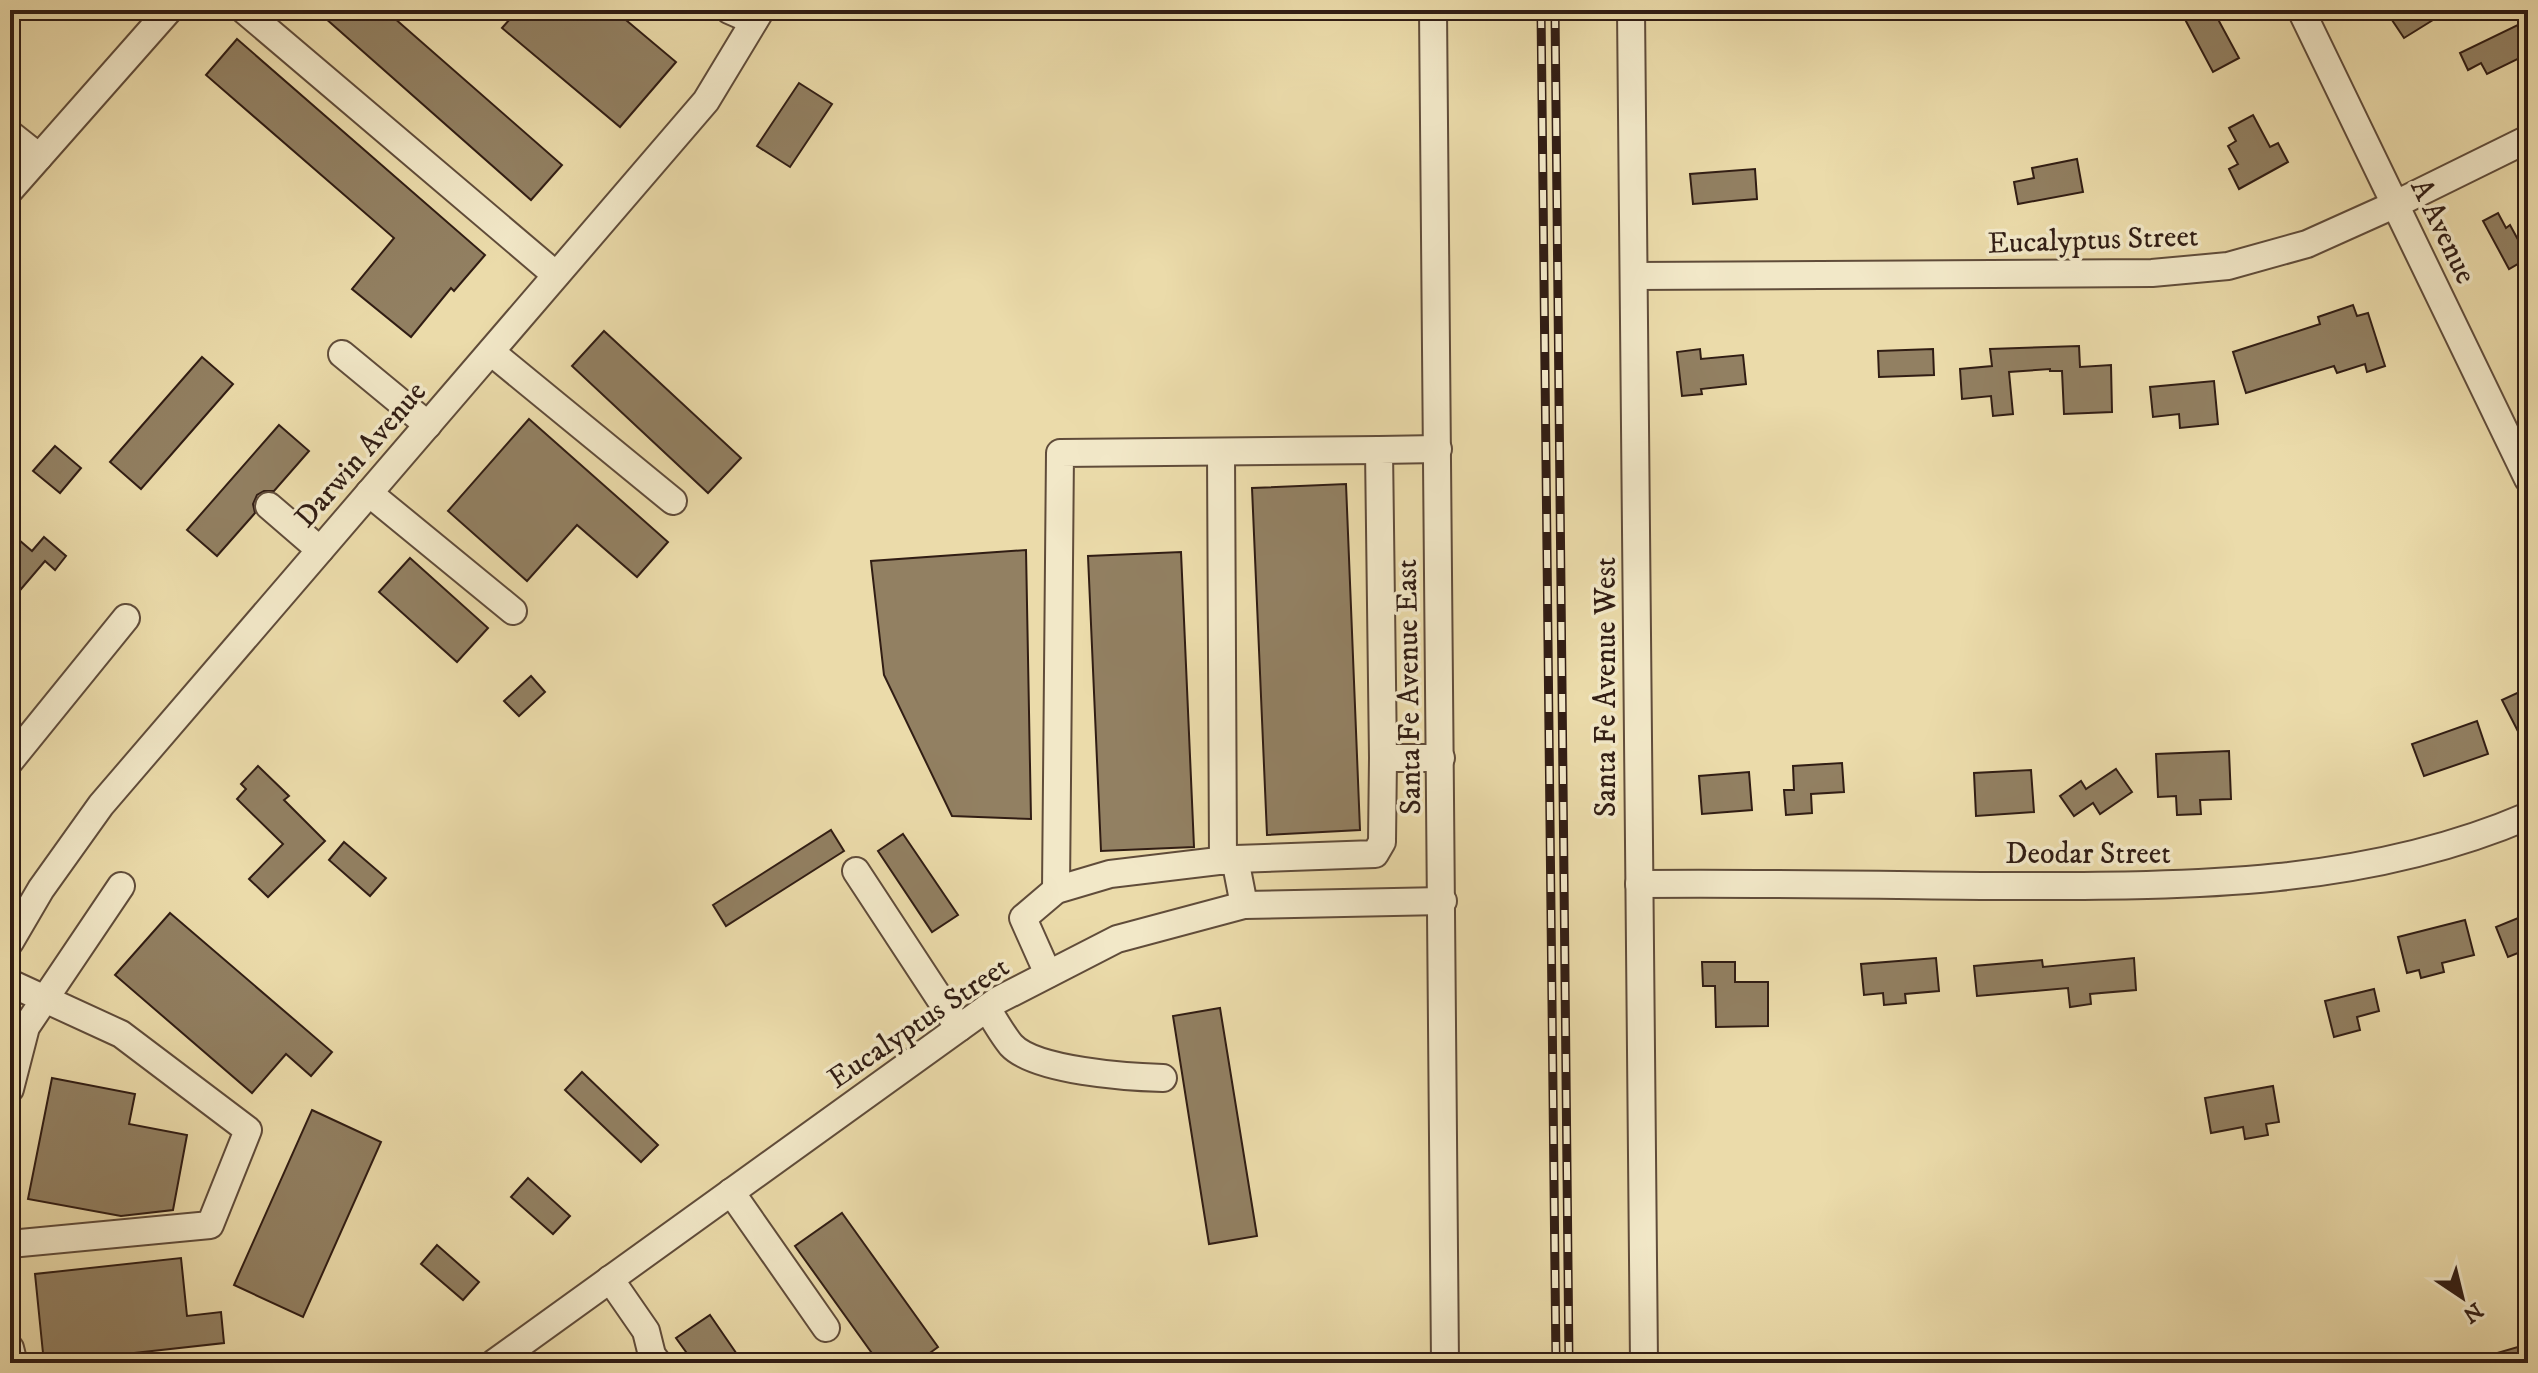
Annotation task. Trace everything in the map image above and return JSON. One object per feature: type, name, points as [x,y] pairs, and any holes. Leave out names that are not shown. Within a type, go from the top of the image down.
[{"type":"street","points":[[10,190],[169,10]]},
{"type":"street","points":[[244,10],[556,275]]},
{"type":"street","points":[[729,10],[758,15]]},
{"type":"street","name":"Santa Fe Avenue East","points":[[1433,10],[1445,1363]]},
{"type":"street","name":"Santa Fe Avenue West","points":[[1631,10],[1644,1363]]},
{"type":"street","name":"A Avenue","points":[[2301,10],[2528,479]]},
{"type":"street","name":"Darwin Avenue","points":[[10,942],[41,889],[101,805],[706,101],[758,15]]},
{"type":"street","points":[[10,134],[39,157]]},
{"type":"street","name":"Eucalyptus Street","points":[[1634,276],[2152,273],[2228,266],[2307,244],[2528,139]]},
{"type":"street","points":[[491,352],[673,501]]},
{"type":"street","points":[[342,354],[428,425]]},
{"type":"street","points":[[1056,890],[1060,453],[1438,449]]},
{"type":"street","points":[[1048,974],[1023,918],[1056,890],[1110,874],[1229,860],[1375,854],[1382,842],[1383,758],[1379,450]]},
{"type":"street","points":[[1221,452],[1229,860],[1244,905]]},
{"type":"street","points":[[369,493],[513,611]]},
{"type":"street","points":[[269,506],[320,550]]},
{"type":"street","points":[[10,761],[126,618]]},
{"type":"street","points":[[1383,758],[1441,758]]},
{"type":"street","name":"Deodar Street","points":[[1639,884],[2128,886],[2230,883],[2316,874],[2393,859],[2438,848],[2528,816]]},
{"type":"street","points":[[856,871],[959,1028]]},
{"type":"street","points":[[10,1089],[26,1027],[121,886]]},
{"type":"street","name":"Eucalyptus Street","points":[[494,1363],[987,1008],[1117,939],[1244,905],[1443,901]]},
{"type":"street","points":[[10,983],[121,1034],[248,1130],[210,1225],[10,1244]]},
{"type":"street","points":[[987,1008],[1012,1045],[1025,1056],[1092,1072],[1163,1078]]},
{"type":"street","points":[[731,1192],[826,1328]]},
{"type":"street","points":[[610,1279],[646,1331],[652,1355],[658,1363]]},
{"type":"building","points":[[316,10],[385,10],[562,165],[531,200]]},
{"type":"building","points":[[518,10],[614,10],[676,62],[620,127],[502,28]]},
{"type":"building","points":[[2180,10],[2213,10],[2239,58],[2213,72]]},
{"type":"building","points":[[2407,10],[2449,10],[2404,38],[2392,20]]},
{"type":"building","points":[[2528,20],[2528,54],[2487,74],[2481,63],[2468,70],[2460,53]]},
{"type":"building","points":[[237,39],[485,255],[454,291],[451,288],[411,337],[352,289],[394,238],[206,75]]},
{"type":"building","points":[[799,83],[832,104],[790,167],[757,146]]},
{"type":"building","points":[[2253,115],[2270,147],[2278,143],[2288,162],[2239,189],[2229,169],[2238,164],[2228,146],[2236,141],[2229,128]]},
{"type":"building","points":[[2077,159],[2083,192],[2018,204],[2014,182],[2034,178],[2032,168]]},
{"type":"building","points":[[1755,169],[1757,199],[1693,204],[1690,174]]},
{"type":"building","points":[[2498,213],[2506,228],[2510,225],[2528,258],[2509,269],[2483,221]]},
{"type":"building","points":[[2353,305],[2357,316],[2368,313],[2385,366],[2367,372],[2365,364],[2337,373],[2334,366],[2246,393],[2233,352],[2320,324],[2318,317]]},
{"type":"building","points":[[604,331],[741,458],[708,493],[572,366]]},
{"type":"building","points":[[2079,346],[2080,367],[2111,365],[2112,412],[2064,414],[2062,371],[2050,369],[2009,372],[2013,414],[1993,416],[1991,396],[1962,399],[1960,369],[1992,366],[1990,349]]},
{"type":"building","points":[[1700,349],[1701,359],[1743,355],[1746,384],[1701,389],[1702,394],[1682,396],[1677,352]]},
{"type":"building","points":[[1933,349],[1934,375],[1879,377],[1878,351]]},
{"type":"building","points":[[202,357],[233,384],[141,489],[110,462]]},
{"type":"building","points":[[2214,381],[2218,424],[2180,428],[2179,414],[2153,417],[2150,387]]},
{"type":"building","points":[[529,419],[668,542],[637,577],[577,525],[527,581],[448,511]]},
{"type":"building","points":[[279,425],[309,451],[274,491],[257,495],[253,504],[255,513],[217,556],[187,530]]},
{"type":"building","points":[[55,446],[81,468],[60,493],[33,471]]},
{"type":"building","points":[[1346,484],[1360,830],[1267,835],[1252,488]]},
{"type":"building","points":[[44,537],[66,556],[55,570],[45,561],[10,602],[10,551],[19,540],[32,551]]},
{"type":"building","points":[[1026,550],[1031,819],[952,816],[884,675],[871,561]]},
{"type":"building","points":[[1181,552],[1194,847],[1101,851],[1088,556]]},
{"type":"building","points":[[410,558],[488,628],[457,662],[379,592]]},
{"type":"building","points":[[531,676],[545,692],[519,716],[504,701]]},
{"type":"building","points":[[2528,688],[2528,751],[2502,700]]},
{"type":"building","points":[[2477,721],[2488,754],[2424,776],[2412,744]]},
{"type":"building","points":[[2229,751],[2231,799],[2200,800],[2201,814],[2177,815],[2176,796],[2158,797],[2156,754]]},
{"type":"building","points":[[1842,763],[1844,792],[1811,794],[1812,813],[1786,815],[1784,790],[1794,790],[1793,766]]},
{"type":"building","points":[[258,766],[289,796],[284,800],[325,841],[268,897],[249,879],[283,844],[237,799],[246,789],[241,784]]},
{"type":"building","points":[[2116,769],[2132,792],[2100,814],[2093,803],[2074,816],[2060,796],[2081,781],[2086,789]]},
{"type":"building","points":[[2031,770],[2034,812],[1976,816],[1974,773]]},
{"type":"building","points":[[1749,772],[1752,810],[1702,814],[1699,776]]},
{"type":"building","points":[[831,830],[844,851],[726,926],[713,905]]},
{"type":"building","points":[[903,834],[958,915],[932,932],[878,851]]},
{"type":"building","points":[[344,842],[386,878],[370,896],[329,860]]},
{"type":"building","points":[[170,913],[332,1052],[311,1076],[286,1054],[252,1093],[115,975]]},
{"type":"building","points":[[2528,914],[2528,949],[2508,957],[2496,927]]},
{"type":"building","points":[[2465,920],[2474,955],[2442,963],[2444,972],[2421,978],[2419,970],[2407,973],[2398,937]]},
{"type":"building","points":[[1936,958],[1939,991],[1905,994],[1906,1003],[1884,1005],[1883,993],[1864,995],[1861,964]]},
{"type":"building","points":[[2134,958],[2136,990],[2090,994],[2091,1004],[2070,1007],[2068,988],[1977,996],[1974,966],[2042,960],[2043,967]]},
{"type":"building","points":[[1702,962],[1735,962],[1735,982],[1768,982],[1768,1026],[1716,1027],[1715,986],[1703,986]]},
{"type":"building","points":[[2374,989],[2379,1011],[2357,1017],[2360,1030],[2334,1037],[2325,1001]]},
{"type":"building","points":[[1220,1008],[1257,1236],[1209,1244],[1173,1016]]},
{"type":"building","points":[[582,1072],[658,1145],[641,1162],[565,1090]]},
{"type":"building","points":[[52,1078],[135,1094],[129,1124],[187,1135],[173,1210],[121,1216],[28,1199]]},
{"type":"building","points":[[2273,1086],[2279,1122],[2266,1124],[2268,1135],[2245,1139],[2243,1127],[2211,1133],[2205,1098]]},
{"type":"building","points":[[312,1110],[381,1142],[303,1317],[234,1285]]},
{"type":"building","points":[[528,1178],[570,1216],[553,1234],[511,1197]]},
{"type":"building","points":[[842,1213],[938,1347],[916,1363],[879,1363],[795,1246]]},
{"type":"building","points":[[437,1245],[479,1282],[463,1300],[421,1264]]},
{"type":"building","points":[[181,1258],[187,1316],[221,1312],[224,1343],[44,1363],[35,1274]]},
{"type":"building","points":[[710,1315],[743,1363],[694,1363],[676,1338]]},
{"type":"building","points":[[2528,1344],[2528,1363],[2480,1363],[2480,1358]]},
{"type":"railway","points":[[1541,10],[1556,1363]]},
{"type":"railway","points":[[1555,10],[1569,1363]]}]
